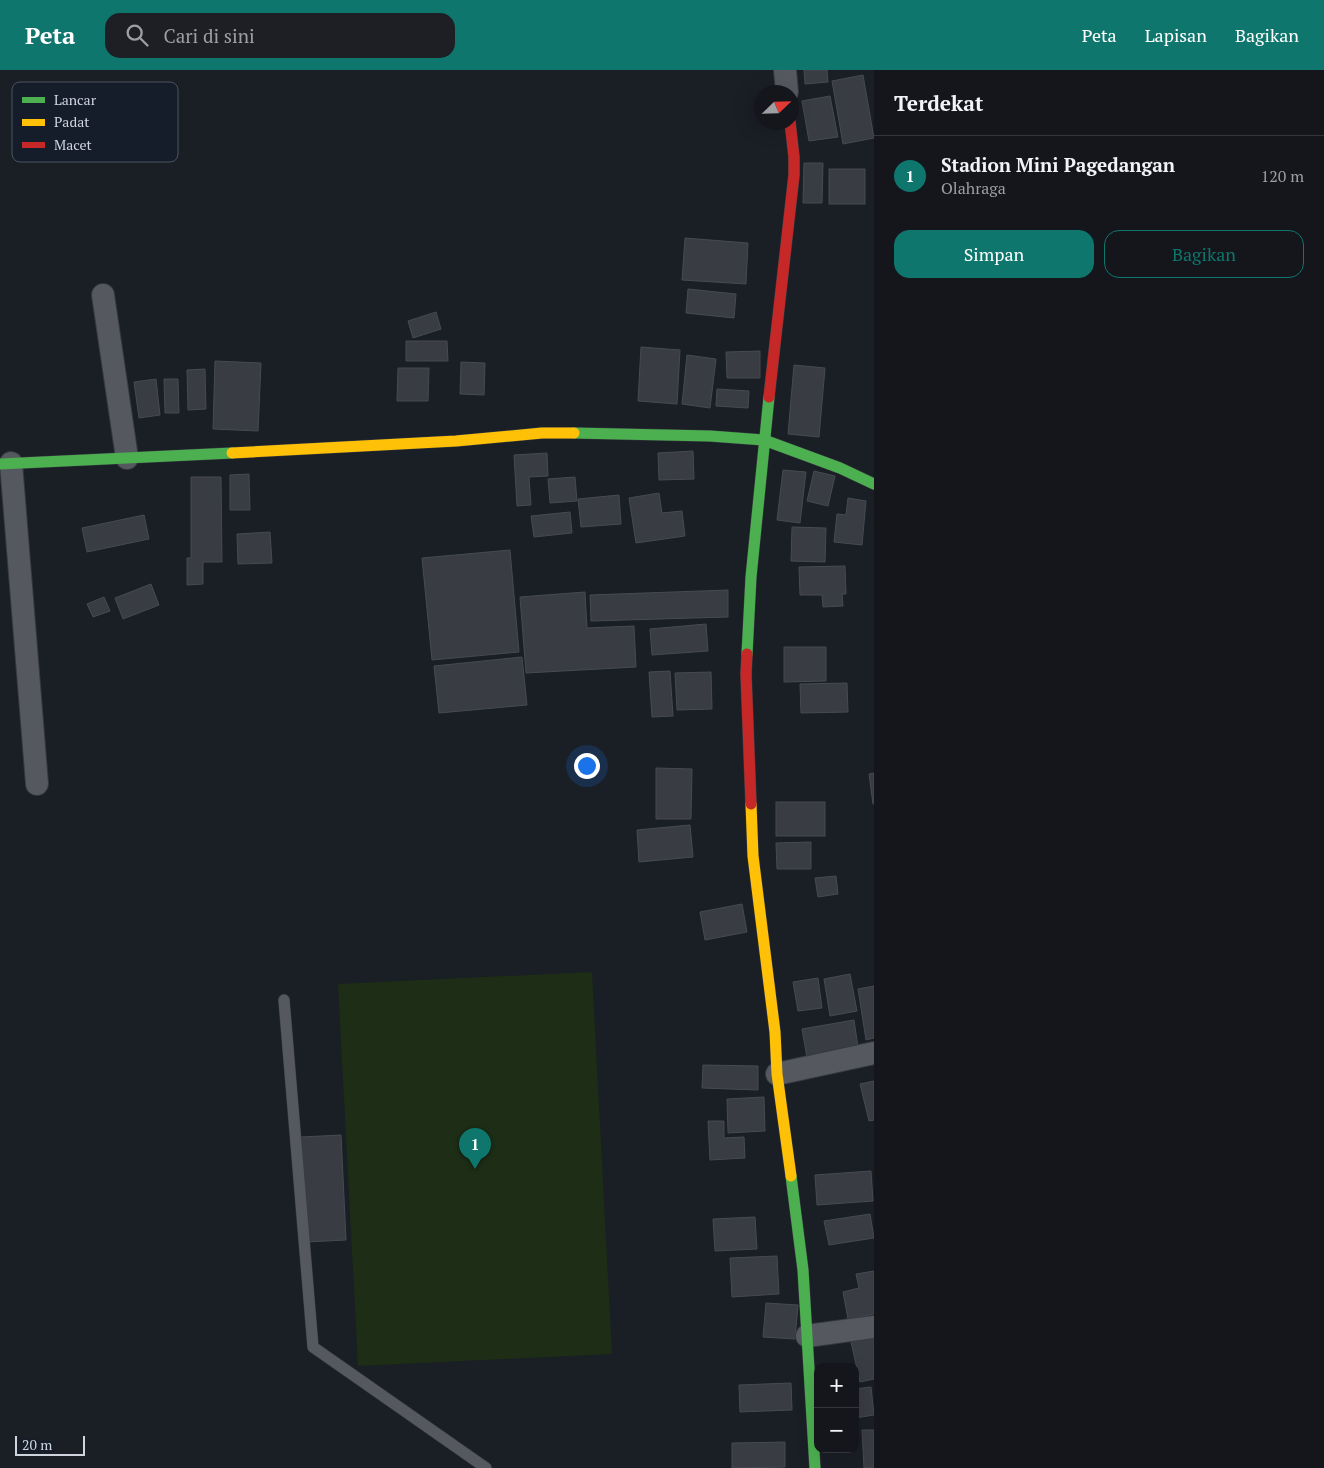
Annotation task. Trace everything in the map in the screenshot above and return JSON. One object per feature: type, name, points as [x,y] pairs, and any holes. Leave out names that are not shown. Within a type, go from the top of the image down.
[{"type":"street","points":[[785,70],[786,85]]},
{"type":"street","points":[[791,130],[794,174],[750,577],[746,674],[753,856],[803,1270],[815,1468]]},
{"type":"street","points":[[103,295],[127,458]]},
{"type":"street","points":[[37,784],[5,463],[302,450],[456,441],[542,433],[710,436],[764,440],[840,468],[874,484]]},
{"type":"street","points":[[778,1074],[874,1052]]},
{"type":"street","points":[[807,1336],[874,1327]]},
{"type":"lane","points":[[284,1000],[313,1347],[486,1468]]},
{"type":"green space","points":[[592,972],[612,1354],[358,1366],[338,984]]},
{"type":"building","points":[[804,70],[827,70],[828,82],[805,84]]},
{"type":"building","points":[[863,75],[874,138],[843,144],[832,81]]},
{"type":"building","points":[[830,96],[838,137],[809,141],[802,101]]},
{"type":"building","points":[[804,163],[823,163],[822,203],[803,203]]},
{"type":"building","points":[[829,169],[865,169],[865,204],[829,204]]},
{"type":"building","points":[[685,238],[748,243],[746,284],[682,280]]},
{"type":"building","points":[[688,289],[736,294],[734,318],[686,313]]},
{"type":"building","points":[[436,312],[441,329],[413,338],[408,321]]},
{"type":"building","points":[[406,341],[447,341],[448,361],[406,361]]},
{"type":"building","points":[[641,347],[680,350],[677,404],[638,401]]},
{"type":"building","points":[[760,351],[760,378],[727,378],[726,352]]},
{"type":"building","points":[[687,355],[716,359],[710,408],[682,404]]},
{"type":"building","points":[[215,361],[261,363],[258,431],[213,429]]},
{"type":"building","points":[[461,362],[485,363],[484,395],[460,394]]},
{"type":"building","points":[[794,365],[825,368],[819,437],[788,434]]},
{"type":"building","points":[[398,368],[429,368],[428,401],[397,401]]},
{"type":"building","points":[[205,369],[206,409],[188,410],[187,370]]},
{"type":"building","points":[[156,379],[160,415],[139,418],[134,382]]},
{"type":"building","points":[[164,379],[178,379],[179,413],[165,413]]},
{"type":"building","points":[[717,389],[749,391],[748,408],[716,406]]},
{"type":"building","points":[[693,451],[694,479],[659,480],[658,453]]},
{"type":"building","points":[[547,453],[548,476],[529,477],[531,505],[517,506],[514,455]]},
{"type":"building","points":[[783,470],[806,472],[800,523],[777,520]]},
{"type":"building","points":[[814,471],[835,476],[828,506],[807,501]]},
{"type":"building","points":[[249,474],[250,510],[230,510],[230,475]]},
{"type":"building","points":[[191,477],[221,477],[222,562],[203,562],[203,584],[187,585],[187,558],[191,558]]},
{"type":"building","points":[[575,477],[577,501],[550,503],[548,479]]},
{"type":"building","points":[[659,493],[662,513],[682,511],[685,536],[636,543],[629,498]]},
{"type":"building","points":[[619,495],[621,524],[581,527],[578,499]]},
{"type":"building","points":[[848,498],[866,501],[862,545],[834,542],[837,514],[846,515]]},
{"type":"building","points":[[570,512],[572,533],[534,537],[531,516]]},
{"type":"building","points":[[144,515],[149,539],[87,552],[82,528]]},
{"type":"building","points":[[792,527],[826,528],[825,562],[791,561]]},
{"type":"building","points":[[270,532],[272,563],[238,564],[237,534]]},
{"type":"building","points":[[510,550],[519,652],[432,660],[422,558]]},
{"type":"building","points":[[845,566],[846,594],[842,594],[843,606],[823,607],[822,595],[800,595],[799,567]]},
{"type":"building","points":[[151,584],[159,605],[123,619],[115,598]]},
{"type":"building","points":[[728,590],[728,617],[591,621],[590,595]]},
{"type":"building","points":[[585,592],[587,628],[634,626],[636,667],[526,673],[520,597]]},
{"type":"building","points":[[104,597],[110,611],[93,617],[87,604]]},
{"type":"building","points":[[706,624],[708,651],[652,655],[650,629]]},
{"type":"building","points":[[784,647],[826,647],[826,681],[784,682]]},
{"type":"building","points":[[522,657],[527,705],[439,713],[434,666]]},
{"type":"building","points":[[670,671],[673,716],[652,717],[649,672]]},
{"type":"building","points":[[711,672],[712,709],[677,710],[675,673]]},
{"type":"building","points":[[847,683],[848,712],[801,713],[800,684]]},
{"type":"building","points":[[656,768],[692,769],[691,819],[656,819]]},
{"type":"building","points":[[874,773],[874,804],[873,804],[869,774]]},
{"type":"building","points":[[776,802],[825,802],[825,836],[776,836]]},
{"type":"building","points":[[690,825],[693,857],[639,862],[637,830]]},
{"type":"building","points":[[811,842],[811,869],[777,869],[776,843]]},
{"type":"building","points":[[836,876],[838,894],[818,897],[815,878]]},
{"type":"building","points":[[742,904],[747,932],[705,940],[700,912]]},
{"type":"building","points":[[850,974],[857,1011],[830,1016],[824,979]]},
{"type":"building","points":[[818,978],[822,1008],[798,1011],[793,982]]},
{"type":"building","points":[[874,986],[874,1038],[866,1040],[858,989]]},
{"type":"building","points":[[854,1020],[859,1054],[808,1063],[802,1029]]},
{"type":"building","points":[[703,1065],[758,1066],[758,1090],[702,1088]]},
{"type":"building","points":[[874,1081],[874,1120],[869,1121],[860,1084]]},
{"type":"building","points":[[764,1097],[765,1131],[728,1133],[727,1099]]},
{"type":"building","points":[[708,1121],[724,1121],[724,1138],[744,1137],[745,1158],[710,1160]]},
{"type":"building","points":[[341,1135],[346,1240],[306,1242],[301,1137]]},
{"type":"building","points":[[871,1171],[873,1201],[817,1205],[815,1175]]},
{"type":"building","points":[[870,1214],[874,1238],[829,1245],[824,1221]]},
{"type":"building","points":[[755,1217],[757,1249],[715,1251],[713,1219]]},
{"type":"building","points":[[777,1256],[779,1294],[732,1297],[730,1258]]},
{"type":"building","points":[[874,1271],[874,1314],[848,1319],[843,1292],[859,1288],[856,1274]]},
{"type":"building","points":[[766,1303],[798,1305],[795,1339],[763,1337]]},
{"type":"building","points":[[874,1337],[874,1379],[860,1382],[859,1363],[856,1363],[851,1342]]},
{"type":"building","points":[[791,1383],[792,1410],[740,1412],[739,1385]]},
{"type":"building","points":[[871,1387],[874,1415],[859,1417],[859,1388]]},
{"type":"building","points":[[862,1430],[874,1430],[874,1468],[864,1468]]},
{"type":"building","points":[[785,1442],[785,1467],[732,1468],[732,1443]]},
{"type":"traffic: fast","points":[[747,654],[751,577],[769,397]]},
{"type":"traffic: fast","points":[[574,433],[710,436],[764,440],[840,468],[874,484]]},
{"type":"traffic: fast","points":[[0,464],[232,453]]},
{"type":"traffic: fast","points":[[791,1176],[803,1270],[815,1468]]},
{"type":"traffic: slow","points":[[232,453],[456,441],[542,433],[574,433]]},
{"type":"traffic: slow","points":[[751,804],[753,856],[775,1032],[777,1074],[791,1176]]},
{"type":"traffic: jam","points":[[769,397],[794,175],[791,130]]},
{"type":"traffic: jam","points":[[747,654],[746,674],[751,804]]},
{"type":"place","name":"Stadion Mini Pagedangan","points":[[475,1169]]}]
